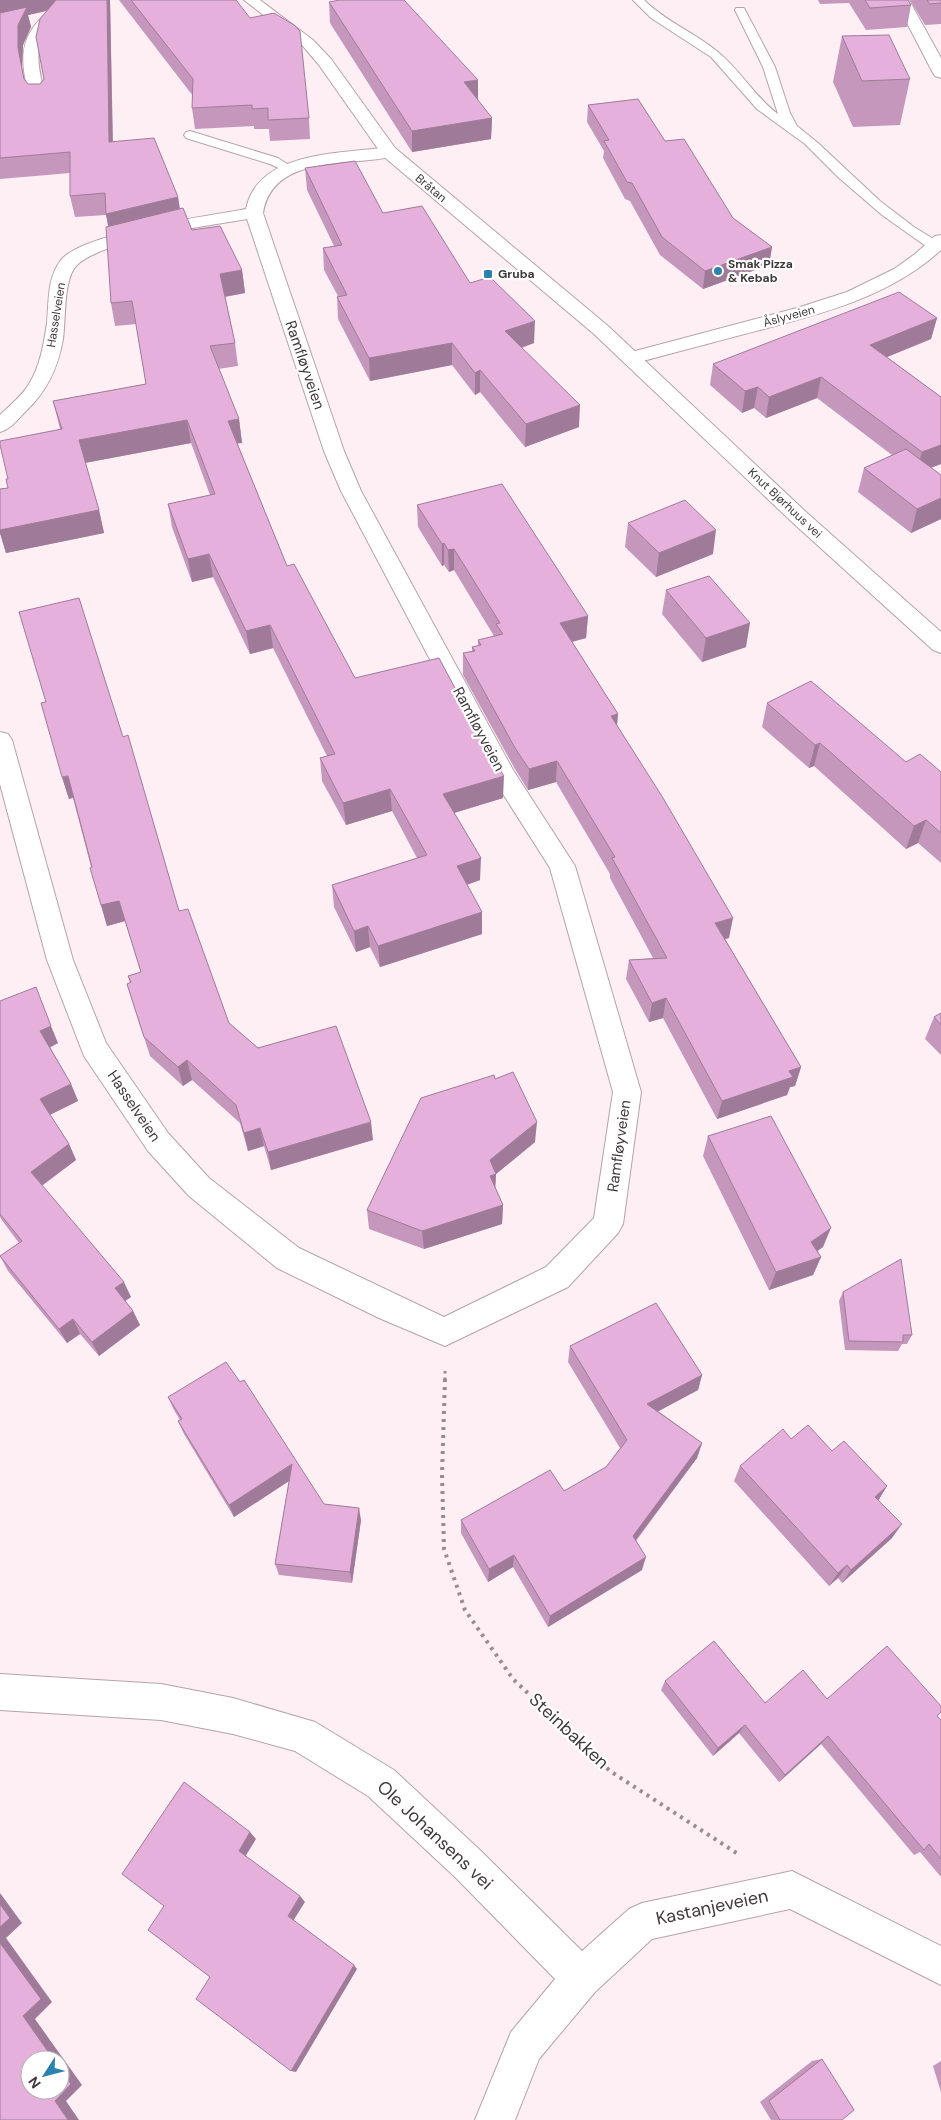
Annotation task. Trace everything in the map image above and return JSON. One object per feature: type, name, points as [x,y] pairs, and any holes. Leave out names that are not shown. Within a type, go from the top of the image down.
[{"type":"street","points":[[31,21],[49,17],[74,0]]},
{"type":"street","name":"Bråtan","points":[[251,0],[308,43],[325,62],[389,152],[631,358]]},
{"type":"street","points":[[902,0],[941,73]]},
{"type":"street","points":[[38,100],[30,52],[33,41],[49,17]]},
{"type":"street","points":[[254,213],[258,196],[268,183],[289,168],[317,161],[389,152]]},
{"type":"street","name":"Hasselveien","points":[[0,426],[38,385],[49,358],[56,323],[57,299],[64,269],[72,258],[128,237],[254,213]]},
{"type":"street","name":"Ramfløyveien","points":[[254,213],[334,451],[351,491],[504,775],[562,866],[627,1092],[608,1224],[557,1277],[446,1332]]},
{"type":"street","name":"Åslyveien","points":[[631,358],[811,310],[854,296],[886,282],[939,245]]},
{"type":"street","name":"Knut Bjørhuus vei","points":[[631,358],[799,517],[941,646]]},
{"type":"street","name":"Hasselveien","points":[[0,740],[60,960],[94,1048],[158,1142],[199,1187],[288,1258],[390,1308],[446,1332]]},
{"type":"street","name":"Ole Johansens vei","points":[[0,1692],[161,1702],[233,1716],[302,1735],[381,1782],[468,1864],[581,1978]]},
{"type":"street","points":[[792,1890],[941,1966]]},
{"type":"street","name":"Kastanjeveien","points":[[495,2120],[525,2046],[581,1978],[642,1922],[792,1890]]},
{"type":"lane","name":"Åslyveien","points":[[638,0],[642,6],[717,56],[737,77],[753,100],[805,138],[890,217],[907,230],[939,245]]},
{"type":"lane","name":"Åslyveien","points":[[740,10],[769,67],[784,114],[792,128]]},
{"type":"lane","points":[[190,135],[274,161],[289,168]]},
{"type":"path","name":"Steinbakken","points":[[446,1332],[442,1474],[444,1549],[465,1610],[513,1678],[610,1771],[792,1890]]},
{"type":"building","points":[[56,0],[107,0],[109,142],[154,138],[178,197],[106,214],[105,193],[70,196],[70,152],[0,158],[0,13],[27,7],[18,25],[18,48],[24,79],[28,84],[40,84],[44,79],[36,37],[40,19]]},
{"type":"building","points":[[131,0],[236,0],[250,18],[274,13],[294,25],[300,31],[309,118],[268,120],[268,108],[252,109],[252,105],[192,108],[193,79]]},
{"type":"building","points":[[340,0],[404,0],[478,80],[464,82],[492,118],[412,131],[329,2]]},
{"type":"building","points":[[865,0],[908,0],[911,5],[870,8]]},
{"type":"building","points":[[927,0],[941,0],[941,3],[930,4]]},
{"type":"building","points":[[889,35],[910,79],[862,81],[842,36]]},
{"type":"building","points":[[638,99],[665,141],[684,139],[733,218],[772,247],[705,271],[662,237],[632,183],[627,182],[604,141],[609,140],[588,105]]},
{"type":"building","points":[[355,161],[383,213],[422,206],[470,283],[490,277],[535,321],[505,331],[580,405],[526,424],[480,370],[475,373],[452,343],[369,358],[337,297],[347,295],[323,248],[342,245],[305,168]]},
{"type":"building","points":[[183,208],[192,230],[220,226],[242,270],[220,274],[235,343],[210,346],[239,419],[228,421],[287,566],[294,564],[355,678],[439,658],[490,754],[504,776],[443,794],[481,858],[457,866],[482,912],[378,946],[368,926],[354,931],[332,885],[427,855],[390,789],[343,803],[320,758],[335,754],[270,625],[246,631],[209,554],[188,559],[168,504],[215,494],[187,420],[79,440],[99,510],[0,530],[0,489],[8,488],[6,479],[8,479],[0,441],[62,429],[53,401],[146,384],[132,301],[111,303],[106,227]]},
{"type":"building","points":[[899,292],[937,318],[870,345],[941,397],[941,445],[922,452],[821,377],[769,397],[758,387],[745,391],[713,364]]},
{"type":"building","points":[[906,449],[941,475],[941,498],[917,509],[864,468]]},
{"type":"building","points":[[502,484],[588,616],[560,623],[618,714],[611,716],[663,798],[733,918],[715,923],[801,1067],[789,1071],[793,1077],[722,1101],[666,998],[652,1003],[629,960],[667,958],[612,858],[615,857],[557,761],[529,769],[515,748],[463,653],[475,651],[472,647],[481,645],[478,640],[503,634],[496,624],[500,623],[454,549],[448,550],[444,543],[442,544],[417,505]]},
{"type":"building","points":[[685,500],[716,530],[659,553],[628,523]]},
{"type":"building","points":[[709,576],[750,623],[706,638],[666,590]]},
{"type":"building","points":[[79,598],[123,737],[128,735],[179,911],[188,909],[229,1023],[258,1048],[336,1026],[371,1122],[268,1152],[260,1128],[244,1133],[236,1105],[187,1060],[178,1067],[144,1037],[127,984],[131,982],[128,976],[141,972],[119,901],[101,905],[68,776],[62,777],[41,703],[46,702],[19,612]]},
{"type":"building","points":[[811,681],[906,762],[920,754],[941,772],[941,833],[926,820],[914,826],[820,743],[815,745],[767,703]]},
{"type":"building","points":[[36,987],[51,1026],[40,1031],[71,1084],[40,1099],[69,1144],[31,1172],[124,1282],[115,1288],[133,1311],[92,1342],[73,1319],[59,1329],[0,1256],[22,1241],[0,1214],[0,1001]]},
{"type":"building","points":[[941,1013],[941,1025],[934,1017]]},
{"type":"building","points":[[513,1072],[537,1122],[490,1160],[496,1174],[490,1176],[503,1205],[422,1231],[367,1210],[421,1098],[494,1075],[495,1079]]},
{"type":"building","points":[[771,1116],[831,1228],[811,1242],[821,1257],[776,1272],[708,1136]]},
{"type":"building","points":[[901,1259],[912,1335],[903,1335],[903,1342],[849,1341],[843,1292]]},
{"type":"building","points":[[656,1303],[702,1375],[647,1404],[702,1443],[633,1536],[646,1557],[550,1616],[514,1555],[489,1569],[461,1520],[550,1470],[564,1491],[606,1467],[627,1440],[570,1346]]},
{"type":"building","points":[[226,1362],[240,1382],[244,1380],[324,1504],[359,1508],[350,1572],[275,1564],[292,1464],[229,1505],[178,1421],[182,1419],[168,1397]]},
{"type":"building","points":[[808,1425],[832,1451],[844,1441],[887,1486],[875,1497],[902,1524],[851,1570],[847,1565],[838,1573],[740,1466],[783,1429],[791,1439]]},
{"type":"building","points":[[714,1641],[765,1703],[803,1670],[827,1699],[887,1646],[941,1706],[941,1712],[937,1716],[941,1720],[941,1859],[929,1844],[924,1850],[828,1736],[785,1775],[745,1725],[718,1748],[665,1681]]},
{"type":"building","points":[[184,1782],[250,1832],[239,1851],[300,1896],[288,1916],[354,1965],[291,2071],[196,1999],[210,1977],[148,1930],[164,1906],[122,1874]]},
{"type":"building","points":[[0,1904],[10,1918],[0,1927]]},
{"type":"building","points":[[0,1943],[41,1999],[23,2016],[47,2050],[20,2050],[20,2100],[56,2100],[68,2120],[0,2120]]},
{"type":"building","points":[[822,2059],[854,2110],[842,2120],[780,2120],[769,2101]]},
{"type":"place","name":"Smak Pizza & Kebab","points":[[718,271]]},
{"type":"place","name":"Gruba","points":[[488,274]]}]
